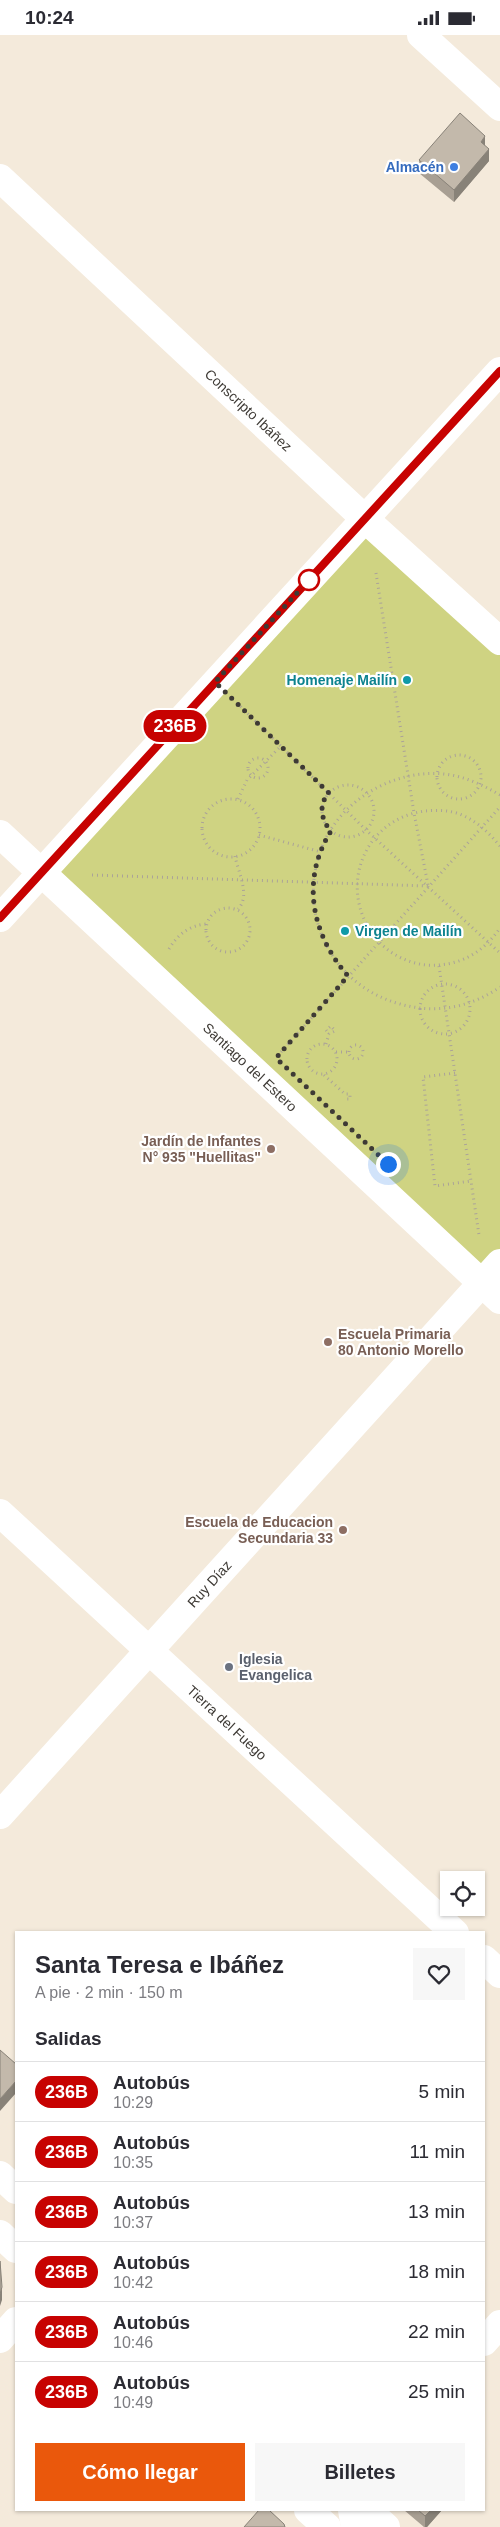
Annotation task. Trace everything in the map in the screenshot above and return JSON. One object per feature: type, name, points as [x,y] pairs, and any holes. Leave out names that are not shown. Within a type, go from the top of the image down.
[{"type":"street","points":[[421,35],[500,107]]},
{"type":"street","name":"Conscripto Ibáñez","points":[[0,178],[365,519],[500,641]]},
{"type":"street","points":[[0,918],[500,371]]},
{"type":"street","name":"Santiago del Estero","points":[[0,835],[491,1292]]},
{"type":"street","name":"Ruy Díaz","points":[[0,1815],[149,1651],[491,1292],[500,1263]]},
{"type":"street","name":"Tierra del Fuego","points":[[0,1513],[452,1931]]},
{"type":"street","points":[[485,1960],[500,1975]]},
{"type":"street","points":[[0,2175],[15,2189]]},
{"type":"street","points":[[0,2234],[15,2248]]},
{"type":"street","points":[[0,2339],[15,2322]]},
{"type":"street","points":[[485,2341],[500,2324]]},
{"type":"street","points":[[309,2511],[326,2527]]},
{"type":"street","points":[[352,2511],[355,2527]]},
{"type":"street","points":[[368,2511],[386,2527]]},
{"type":"path","points":[[375,565],[414,813],[428,886]]},
{"type":"path","points":[[215,682],[366,830],[500,953]]},
{"type":"path","points":[[238,799],[251,776],[281,746]]},
{"type":"path","points":[[464,755],[477,763],[481,769],[481,783],[473,795],[459,800],[444,794],[440,789],[437,774],[444,761],[450,757],[464,755]]},
{"type":"path","points":[[257,758],[265,760],[269,768],[265,777],[258,779],[251,776],[248,768],[250,761],[257,758]]},
{"type":"path","points":[[500,795],[481,783],[444,774],[408,775],[366,793],[346,810],[331,831],[321,852],[314,873],[313,906],[320,933],[334,959],[348,976],[380,999],[420,1009],[445,1009],[483,999],[500,987]]},
{"type":"path","points":[[348,785],[356,786],[366,793],[373,803],[374,811],[373,819],[366,830],[348,837],[331,831],[323,819],[321,811],[323,802],[329,793],[340,786],[348,785]]},
{"type":"path","points":[[229,799],[238,799],[254,810],[259,819],[259,835],[252,847],[245,853],[235,856],[217,853],[205,840],[202,831],[203,821],[212,806],[229,799]]},
{"type":"path","points":[[259,1076],[500,807]]},
{"type":"path","points":[[500,846],[482,827],[462,815],[438,810],[414,813],[392,822],[375,837],[361,860],[356,885],[358,906],[366,925],[378,942],[396,956],[417,964],[439,966],[475,955],[490,943],[500,928]]},
{"type":"path","points":[[259,835],[321,852]]},
{"type":"path","points":[[235,856],[241,880],[243,900],[238,909]]},
{"type":"path","points":[[89,874],[356,885],[428,886]]},
{"type":"path","points":[[225,908],[238,909],[247,918],[250,931],[246,943],[235,951],[222,951],[211,943],[208,938],[207,924],[214,913],[219,910],[225,908]]},
{"type":"path","points":[[167,953],[175,939],[185,931],[195,925],[207,924]]},
{"type":"path","points":[[439,966],[480,1245]]},
{"type":"path","points":[[442,984],[454,985],[461,989],[470,1003],[470,1010],[465,1025],[449,1034],[430,1029],[424,1023],[420,1009],[425,993],[431,988],[442,984]]},
{"type":"path","points":[[326,1044],[329,1034]]},
{"type":"path","points":[[345,1093],[324,1075],[310,1069],[307,1061],[312,1047],[316,1045],[326,1044],[336,1052],[350,1051]]},
{"type":"path","points":[[358,1045],[363,1051],[362,1055],[356,1058],[351,1055],[350,1051],[353,1046],[358,1045]]},
{"type":"path","points":[[324,1075],[336,1067],[336,1052]]},
{"type":"path","points":[[455,1073],[423,1077],[435,1186],[471,1181]]},
{"type":"green space","points":[[365,519],[500,641],[500,1263],[482,1283],[41,873]]},
{"type":"building","name":"Almacén","points":[[460,113],[485,136],[481,142],[489,149],[454,190],[419,160]]},
{"type":"building","points":[[0,2050],[15,2063],[15,2082],[0,2099]]},
{"type":"building","points":[[0,2261],[2,2287],[0,2294]]},
{"type":"building","points":[[258,2511],[270,2511],[285,2527],[244,2527]]},
{"type":"building","points":[[419,2511],[430,2511],[425,2516]]},
{"type":"bus line","name":"236B","points":[[0,918],[500,371]]},
{"type":"place","name":"Almacén","points":[[454,167]]},
{"type":"place","name":"Homenaje Mailín","points":[[407,680]]},
{"type":"place","name":"Virgen de Mailín","points":[[345,931]]},
{"type":"place","name":"Jardín de Infantes N° 935 \"Huellitas\"","points":[[271,1149]]},
{"type":"place","name":"Escuela Primaria 80 Antonio Morello","points":[[328,1342]]},
{"type":"place","name":"Escuela de Educacion Secundaria 33","points":[[343,1530]]},
{"type":"place","name":"Iglesia Evangelica","points":[[229,1667]]},
{"type":"route","points":[[309,580],[215,682],[329,793],[323,802],[321,811],[327,827],[331,831],[324,842],[314,873],[313,906],[320,933],[334,959],[348,976],[276,1058],[388,1164]]}]
